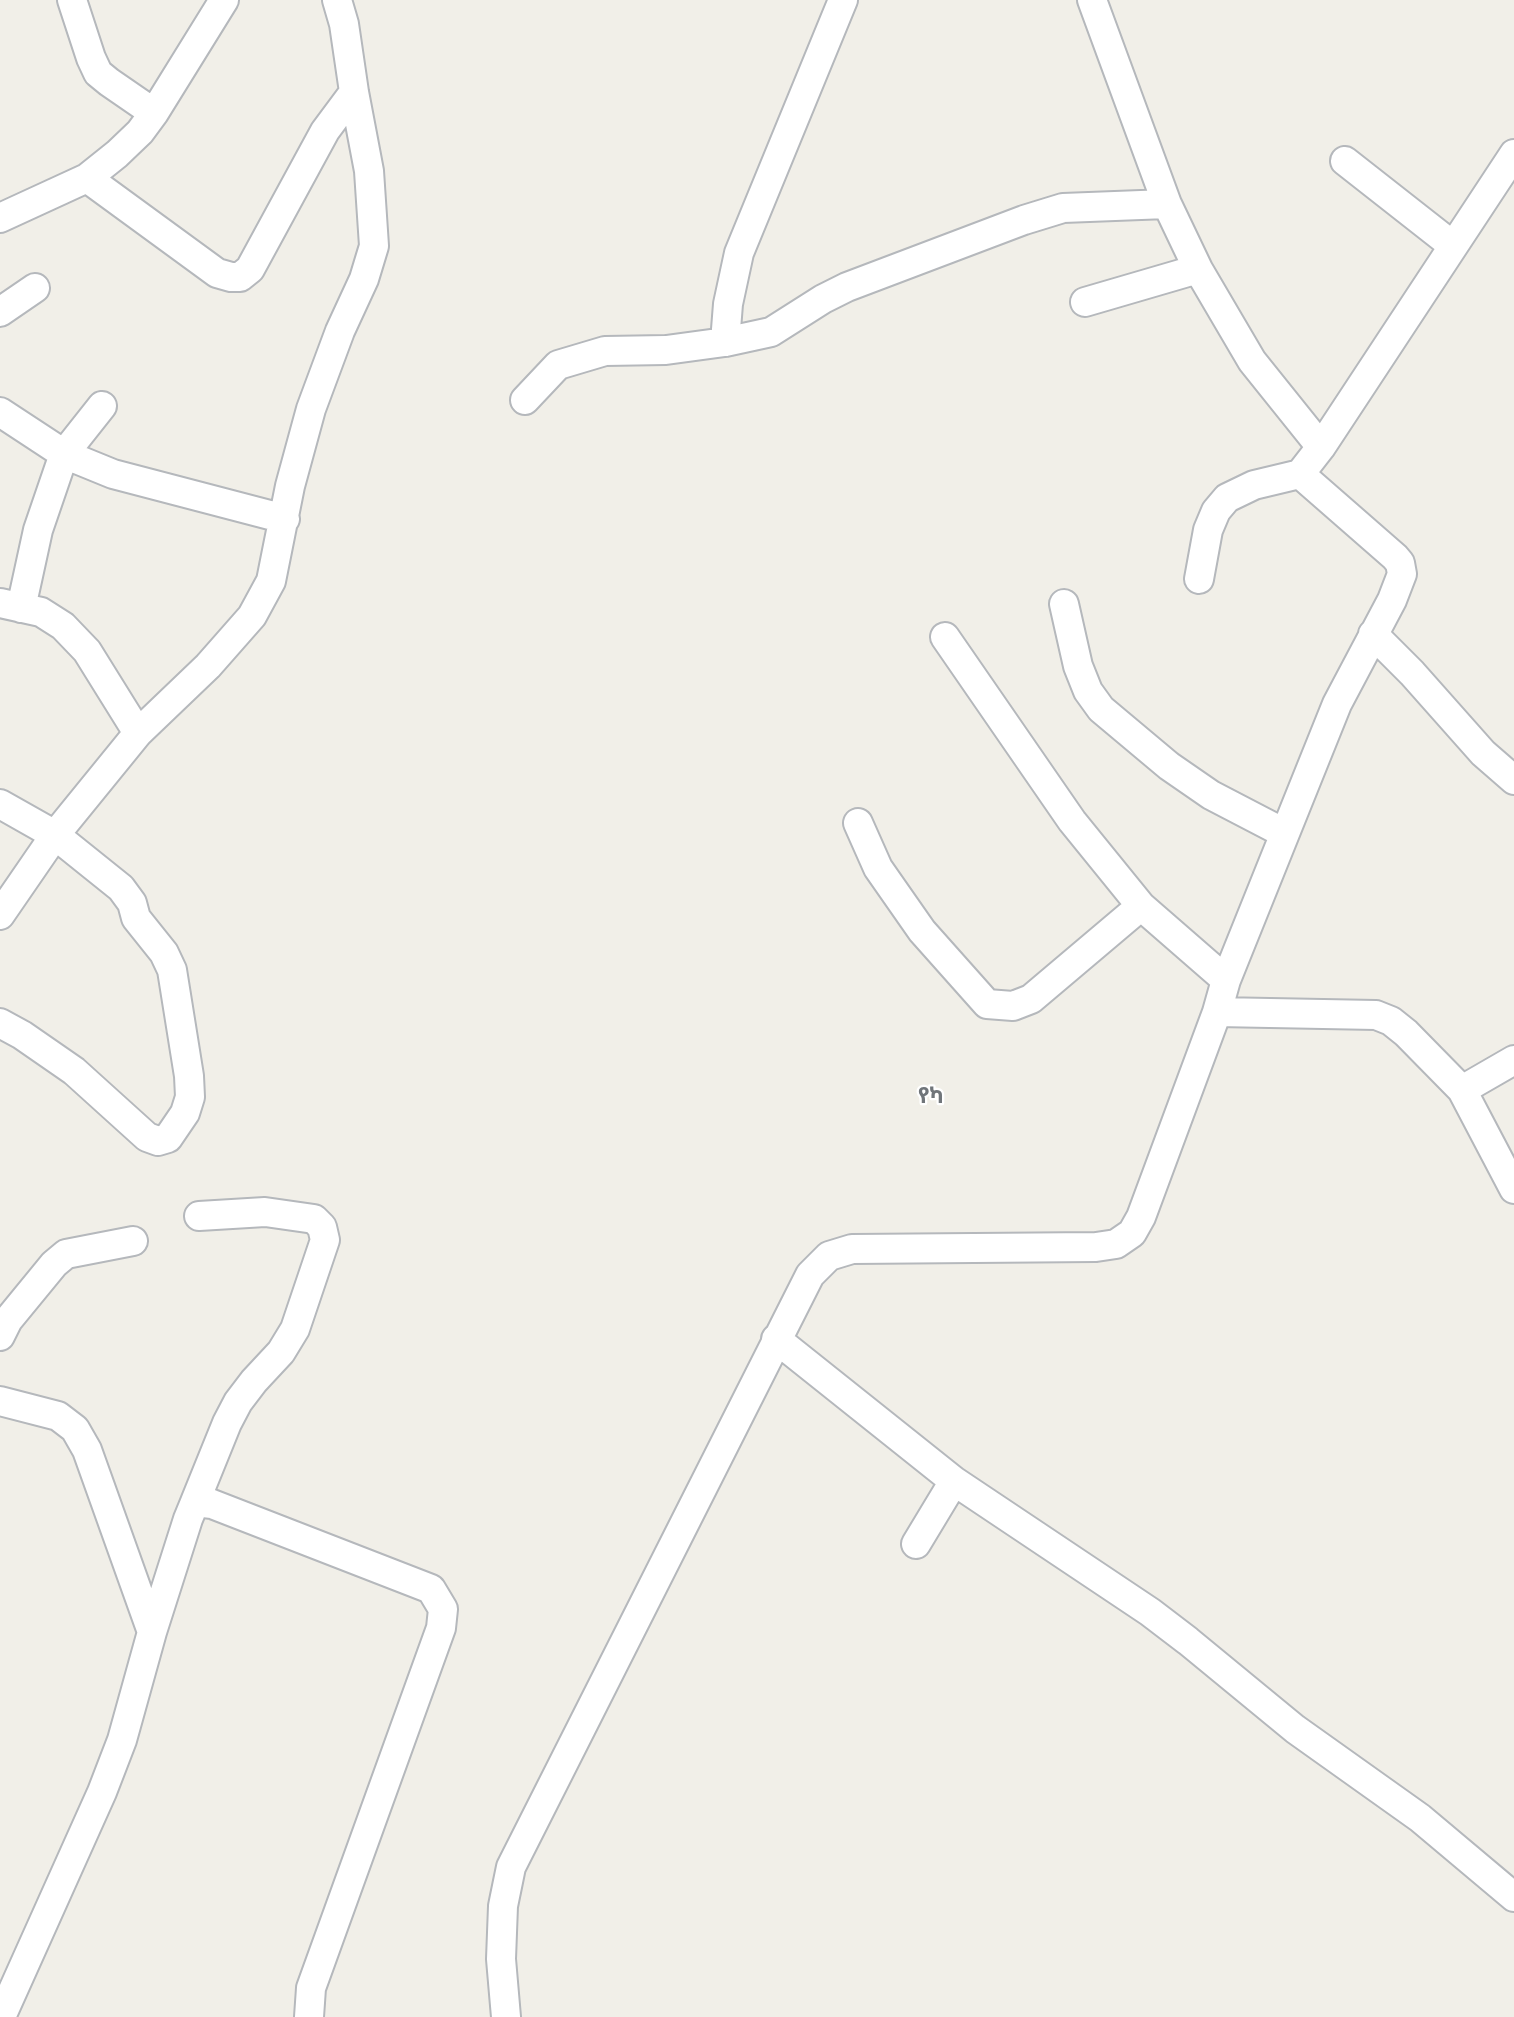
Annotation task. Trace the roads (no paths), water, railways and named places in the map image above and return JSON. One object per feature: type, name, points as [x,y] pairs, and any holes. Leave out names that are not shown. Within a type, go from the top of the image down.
[{"type":"street","points":[[72,0],[98,73],[154,113]]},
{"type":"street","points":[[0,218],[87,178],[140,132],[224,0]]},
{"type":"street","points":[[0,915],[55,835],[138,734],[208,666],[252,616],[271,581],[290,486],[311,409],[340,331],[364,279],[374,246],[369,171],[344,24],[337,0]]},
{"type":"street","points":[[725,342],[728,304],[739,253],[843,0]]},
{"type":"street","points":[[1092,0],[1167,204],[1198,269],[1252,361],[1321,447]]},
{"type":"street","points":[[87,178],[217,273],[240,277],[250,269],[325,131],[354,92]]},
{"type":"street","points":[[1199,579],[1208,530],[1215,511],[1227,498],[1254,485],[1300,474],[1321,447],[1514,154]]},
{"type":"street","points":[[1344,161],[1452,245]]},
{"type":"street","points":[[525,400],[558,365],[605,351],[666,350],[725,342],[771,332],[823,298],[847,287],[1024,220],[1063,208],[1167,204]]},
{"type":"street","points":[[1085,302],[1198,269]]},
{"type":"street","points":[[0,312],[35,288]]},
{"type":"street","points":[[102,406],[64,453],[10,606],[41,612],[63,626],[78,641],[87,651],[138,734]]},
{"type":"street","points":[[0,412],[64,453],[113,474],[285,519]]},
{"type":"street","points":[[506,2017],[501,1959],[503,1906],[511,1867],[810,1275],[829,1256],[852,1250],[1116,1244],[1132,1233],[1141,1217],[1217,1012],[1226,980],[1284,833],[1337,704],[1402,573],[1400,563],[1386,547],[1300,474]]},
{"type":"street","points":[[1064,604],[1078,666],[1088,691],[1101,709],[1169,766],[1210,795],[1284,833]]},
{"type":"street","points":[[1373,634],[1483,753],[1514,780]]},
{"type":"street","points":[[945,637],[1072,821],[1141,906],[1226,980]]},
{"type":"street","points":[[0,804],[55,835],[121,888],[132,903],[136,918],[164,952],[172,970],[189,1076],[190,1097],[185,1113],[168,1138],[158,1141],[147,1137],[74,1071],[22,1035],[0,1023]]},
{"type":"street","points":[[858,823],[878,868],[922,931],[987,1004],[1013,1006],[1031,999],[1141,906]]},
{"type":"street","points":[[1217,1012],[1376,1015],[1391,1021],[1406,1033],[1462,1090],[1514,1189]]},
{"type":"street","points":[[1462,1090],[1514,1060]]},
{"type":"street","points":[[1,2017],[102,1792],[122,1740],[152,1632],[188,1519],[227,1423],[238,1402],[281,1352],[295,1329],[325,1240],[322,1227],[314,1219],[265,1212],[199,1216]]},
{"type":"street","points":[[0,1336],[8,1320],[54,1264],[66,1254],[133,1241]]},
{"type":"street","points":[[777,1339],[954,1481],[1150,1612],[1295,1729],[1420,1818],[1514,1898]]},
{"type":"street","points":[[0,1401],[58,1416],[75,1429],[87,1450],[152,1632]]},
{"type":"street","points":[[916,1544],[954,1481]]},
{"type":"street","points":[[195,1502],[212,1504],[431,1589],[443,1609],[441,1628],[311,1988],[309,2017]]},
{"type":"district","name":"የካ","points":[[931,1097]]}]
